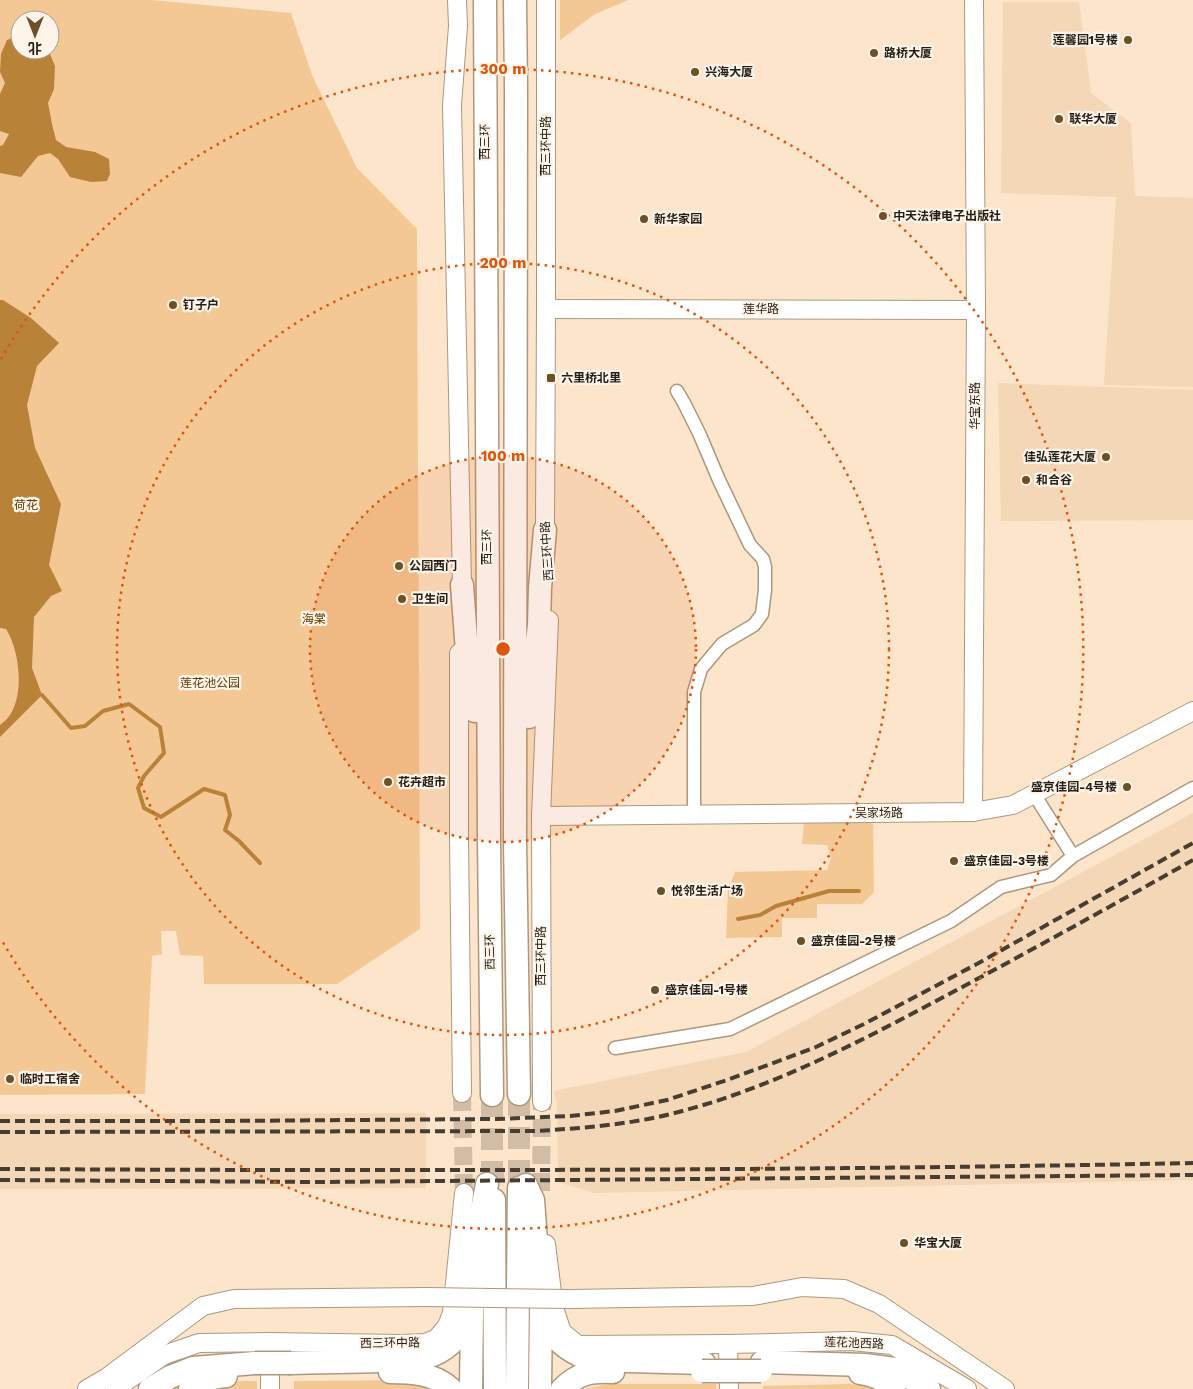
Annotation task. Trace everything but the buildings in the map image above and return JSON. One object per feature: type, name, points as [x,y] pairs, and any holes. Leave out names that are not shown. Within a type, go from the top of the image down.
[{"type":"highway","name":"西三环","points":[[485,0],[492,1095]]},
{"type":"highway","points":[[515,0],[515,841],[519,1094]]},
{"type":"highway","points":[[515,841],[528,787],[529,699],[539,626],[544,530]]},
{"type":"highway","points":[[462,585],[467,652],[475,700],[476,793],[489,842]]},
{"type":"highway","points":[[471,1389],[472,1310],[477,1235],[490,1184],[495,1389]]},
{"type":"highway","points":[[529,1187],[533,1200],[541,1307],[540,1389]]},
{"type":"highway","points":[[517,1389],[529,1187]]},
{"type":"highway","points":[[541,1307],[550,1331],[562,1345],[575,1354],[590,1360],[703,1367]]},
{"type":"highway","points":[[190,1389],[196,1384],[214,1376],[261,1375],[291,1368],[396,1361],[432,1356],[446,1348],[458,1336],[466,1325],[472,1310]]},
{"type":"highway","points":[[562,1389],[575,1378],[594,1371],[703,1367],[865,1365],[895,1369],[929,1389]]},
{"type":"highway","points":[[761,1366],[873,1375],[883,1379],[894,1389]]},
{"type":"highway","points":[[150,1389],[170,1377],[193,1368],[261,1375]]},
{"type":"highway","points":[[291,1368],[412,1372],[440,1380],[451,1389]]},
{"type":"street","points":[[457,0],[458,26],[452,105],[462,585],[459,613],[462,1093]]},
{"type":"street","name":"西三环中路","points":[[542,1102],[541,816],[550,591],[544,530],[546,0]]},
{"type":"street","name":"华宝东路","points":[[973,812],[976,310],[974,0]]},
{"type":"street","name":"莲华路","points":[[546,308],[976,310]]},
{"type":"street","points":[[676,391],[699,433],[750,545],[763,559],[765,568],[762,614],[754,624],[722,644],[701,669],[694,692],[694,815]]},
{"type":"street","name":"吴家场路","points":[[541,816],[973,812],[1013,805],[1193,711]]},
{"type":"street","points":[[615,1048],[730,1029],[951,921],[1001,888],[1051,876],[1073,856],[1193,788]]},
{"type":"street","points":[[1034,794],[1073,856]]},
{"type":"street","points":[[529,1187],[554,1308],[562,1332],[578,1345],[728,1344],[729,1389]]},
{"type":"street","name":"西三环中路","points":[[270,1342],[401,1344],[425,1343],[436,1339],[447,1326],[452,1313],[464,1193]]},
{"type":"street","points":[[110,1385],[203,1306],[234,1299],[426,1297],[570,1299],[753,1296],[802,1287],[844,1289],[879,1304],[1005,1389]]},
{"type":"street","name":"莲花池西路","points":[[728,1344],[852,1341],[892,1345],[967,1389]]},
{"type":"street","points":[[87,1389],[110,1385],[164,1355],[199,1343],[270,1342],[261,1375]]},
{"type":"shaded area","points":[[1003,2],[1079,2],[1091,93],[1131,123],[1135,196],[1193,198],[1193,387],[1104,385],[1116,197],[1001,193]]},
{"type":"shaded area","points":[[10,39],[10,60],[52,60],[55,66],[54,89],[48,103],[56,140],[66,147],[95,152],[109,159],[110,174],[107,181],[91,182],[70,177],[58,159],[50,153],[38,156],[21,177],[0,173],[0,146],[3,145],[9,134],[0,131],[0,94],[5,83],[0,72],[1,54],[7,40]]},
{"type":"shaded area","points":[[0,300],[3,300],[31,318],[59,343],[37,366],[27,405],[35,448],[61,504],[49,565],[62,591],[51,596],[34,617],[32,668],[42,695],[0,737],[0,725],[9,717],[14,706],[18,693],[19,679],[18,665],[11,639],[6,629],[0,628]]},
{"type":"shaded area","name":"佳弘莲花大厦","points":[[998,383],[1193,390],[1193,520],[1001,521]]},
{"type":"shaded area","points":[[1193,813],[1193,1180],[594,1193],[558,1182],[557,1104],[554,1091],[746,1052]]},
{"type":"shaded area","points":[[426,1113],[426,1188],[0,1189],[0,1114]]},
{"type":"green space","name":"莲花池公园","points":[[0,0],[151,0],[291,13],[312,75],[357,168],[417,229],[420,929],[337,984],[204,984],[203,956],[180,955],[176,931],[161,931],[162,954],[152,956],[145,1094],[0,1095]]},
{"type":"green space","points":[[560,0],[628,0],[595,14],[560,40]]},
{"type":"green space","points":[[873,813],[874,892],[862,904],[817,904],[817,918],[782,918],[782,937],[726,938],[728,890],[735,872],[827,870],[831,858],[827,845],[802,844],[805,814]]},
{"type":"green space","points":[[418,1380],[433,1389],[294,1389],[294,1381]]},
{"type":"green space","points":[[231,1381],[257,1381],[257,1389],[200,1389]]},
{"type":"green space","points":[[608,1384],[716,1384],[716,1389],[585,1389]]},
{"type":"green space","points":[[848,1384],[871,1386],[875,1389],[763,1389],[763,1386]]},
{"type":"waterway","points":[[42,695],[71,728],[85,726],[103,711],[129,704],[160,727],[164,753],[144,776],[138,788],[144,808],[161,817],[204,789],[225,795],[230,815],[225,830],[239,841],[260,863]]},
{"type":"waterway","points":[[738,919],[760,915],[776,906],[829,891],[859,891]]},
{"type":"tunnel","points":[[462,1093],[464,1193]]},
{"type":"tunnel","points":[[519,1094],[519,1185]]},
{"type":"tunnel","points":[[492,1095],[492,1166],[494,1184]]},
{"type":"tunnel","points":[[541,1191],[542,1102]]},
{"type":"railway","points":[[0,1121],[496,1119],[570,1116],[615,1111],[667,1100],[816,1047],[864,1024],[975,965],[1193,843]]},
{"type":"railway","points":[[0,1132],[536,1131],[611,1125],[668,1115],[754,1088],[822,1059],[919,1010],[1103,911],[1193,860]]},
{"type":"railway","points":[[0,1169],[596,1170],[895,1168],[1193,1163]]},
{"type":"railway","points":[[0,1180],[316,1182],[1193,1175]]},
{"type":"place","name":"莲馨园1号楼","points":[[1128,40]]},
{"type":"place","name":"路桥大厦","points":[[874,53]]},
{"type":"place","name":"兴海大厦","points":[[695,72]]},
{"type":"place","name":"联华大厦","points":[[1059,119]]},
{"type":"place","name":"中天法律电子出版社","points":[[883,216]]},
{"type":"place","name":"新华家园","points":[[644,219]]},
{"type":"place","name":"钉子户","points":[[173,305]]},
{"type":"place","name":"六里桥北里","points":[[551,378]]},
{"type":"place","name":"佳弘莲花大厦","points":[[1106,457]]},
{"type":"place","name":"和合谷","points":[[1026,480]]},
{"type":"place","name":"公园西门","points":[[399,566]]},
{"type":"place","name":"卫生间","points":[[402,599]]},
{"type":"place","name":"花卉超市","points":[[388,782]]},
{"type":"place","name":"盛京佳园-4号楼","points":[[1127,787]]},
{"type":"place","name":"盛京佳园-3号楼","points":[[954,861]]},
{"type":"place","name":"悦邻生活广场","points":[[661,891]]},
{"type":"place","name":"盛京佳园-2号楼","points":[[801,941]]},
{"type":"place","name":"盛京佳园-1号楼","points":[[655,990]]},
{"type":"place","name":"临时工宿舍","points":[[10,1079]]},
{"type":"place","name":"华宝大厦","points":[[904,1243]]},
{"type":"park label","name":"荷花","points":[[26,505]]},
{"type":"park label","name":"海棠","points":[[314,619]]}]
